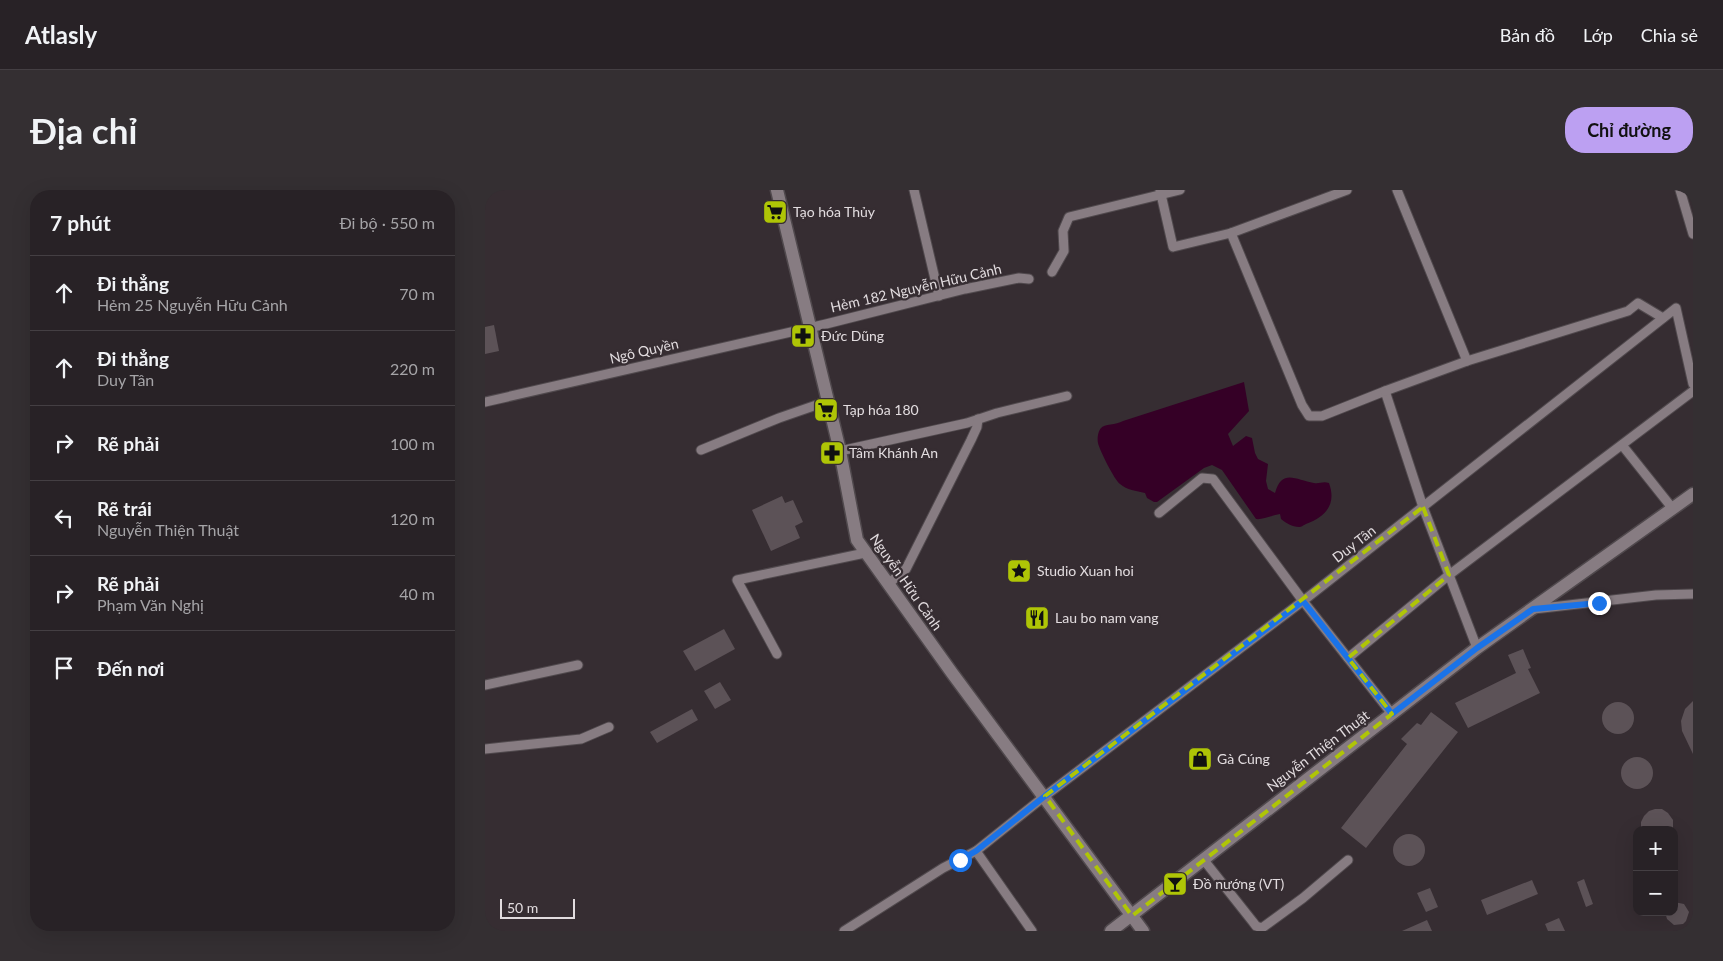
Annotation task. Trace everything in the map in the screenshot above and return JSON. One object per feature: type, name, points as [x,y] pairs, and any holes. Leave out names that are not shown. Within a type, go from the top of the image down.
[{"type":"street","name":"Nguyễn Hữu Cảnh","points":[[777,190],[840,451],[857,540],[1143,931]]},
{"type":"street","points":[[914,190],[939,296]]},
{"type":"street","points":[[1052,272],[1064,251],[1063,231],[1069,217],[1161,192],[1180,190]]},
{"type":"street","points":[[1161,192],[1173,247],[1231,233],[1347,190]]},
{"type":"street","points":[[1397,190],[1467,361]]},
{"type":"street","points":[[1679,190],[1693,234]]},
{"type":"street","points":[[1231,233],[1302,405],[1309,416],[1322,416],[1467,361],[1628,311],[1638,303],[1663,318]]},
{"type":"street","name":"Hẻm 182 Nguyễn Hữu Cảnh","points":[[810,327],[1019,278],[1029,279]]},
{"type":"street","name":"Duy Tân","points":[[843,931],[943,868],[976,851],[1045,796],[1303,601],[1676,308],[1693,384]]},
{"type":"street","name":"Ngô Quyền","points":[[485,402],[810,327]]},
{"type":"street","points":[[1385,391],[1423,507],[1477,648]]},
{"type":"street","points":[[1348,658],[1449,575],[1693,391]]},
{"type":"street","points":[[840,451],[1067,396]]},
{"type":"street","points":[[701,450],[779,418],[827,401]]},
{"type":"street","points":[[888,584],[906,569],[971,440],[977,427],[978,419]]},
{"type":"street","points":[[1622,444],[1673,509]]},
{"type":"street","points":[[1159,513],[1202,478],[1213,478],[1303,601],[1392,714]]},
{"type":"street","name":"Nguyễn Thiện Thuật","points":[[1111,931],[1477,648],[1693,494]]},
{"type":"street","points":[[777,654],[737,580],[865,553]]},
{"type":"street","points":[[1533,609],[1656,595],[1693,594]]},
{"type":"street","points":[[485,686],[578,665]]},
{"type":"street","points":[[485,748],[581,739],[609,727]]},
{"type":"street","points":[[976,851],[1032,931]]},
{"type":"street","points":[[1203,859],[1256,926],[1262,928],[1303,898],[1348,860]]},
{"type":"highlighted area","points":[[1423,507],[1449,575],[1348,658],[1392,714],[1132,916],[1045,796]]},
{"type":"shaded area","points":[[1244,382],[1249,411],[1228,434],[1233,446],[1246,436],[1252,438],[1258,459],[1268,464],[1266,481],[1268,489],[1275,493],[1278,485],[1286,478],[1296,478],[1314,483],[1329,483],[1331,491],[1330,504],[1328,509],[1319,518],[1301,527],[1292,526],[1285,522],[1281,519],[1280,514],[1256,519],[1222,470],[1212,465],[1204,468],[1157,502],[1147,498],[1145,493],[1129,489],[1118,482],[1101,452],[1098,443],[1100,429],[1107,425]]},
{"type":"building","points":[[494,325],[499,351],[485,354],[485,327]]},
{"type":"building","points":[[782,496],[785,503],[793,500],[803,522],[795,526],[800,538],[771,551],[752,510]]},
{"type":"building","points":[[724,629],[735,649],[695,671],[683,651]]},
{"type":"building","points":[[1523,649],[1531,668],[1528,669],[1540,693],[1468,728],[1455,703],[1516,673],[1508,655]]},
{"type":"building","points":[[720,682],[731,700],[715,709],[704,691]]},
{"type":"building","points":[[1693,701],[1693,754],[1682,731],[1681,721],[1685,709]]},
{"type":"building","points":[[1618,702],[1624,703],[1629,707],[1633,712],[1633,724],[1629,729],[1624,733],[1618,734],[1612,733],[1607,729],[1603,724],[1602,718],[1603,712],[1607,707],[1612,703]]},
{"type":"building","points":[[692,709],[698,720],[657,743],[650,732]]},
{"type":"building","points":[[1431,712],[1458,732],[1366,848],[1341,828],[1407,744],[1401,739],[1417,723],[1421,725]]},
{"type":"building","points":[[1637,757],[1643,758],[1648,762],[1652,767],[1652,779],[1648,784],[1643,788],[1637,789],[1631,788],[1626,784],[1622,779],[1621,773],[1622,767],[1626,762],[1631,758]]},
{"type":"building","points":[[1662,809],[1673,820],[1673,826],[1641,826],[1644,816],[1649,811]]},
{"type":"building","points":[[1409,834],[1415,835],[1420,839],[1424,844],[1424,856],[1420,861],[1415,865],[1409,866],[1403,865],[1398,861],[1394,856],[1393,850],[1394,844],[1398,839],[1403,835]]},
{"type":"building","points":[[1584,879],[1593,904],[1586,907],[1577,882]]},
{"type":"building","points":[[1532,880],[1538,894],[1487,915],[1481,900]]},
{"type":"building","points":[[1430,888],[1438,907],[1426,912],[1417,893]]},
{"type":"building","points":[[1678,903],[1684,904],[1689,912],[1683,924],[1674,925],[1666,916],[1678,916]]},
{"type":"building","points":[[1559,918],[1565,931],[1548,931],[1545,924]]},
{"type":"building","points":[[1427,920],[1432,931],[1402,931]]},
{"type":"place","name":"Tạo hóa Thủy","points":[[775,212]]},
{"type":"place","name":"Đức Dũng","points":[[803,336]]},
{"type":"place","name":"Tạp hóa 180","points":[[826,410]]},
{"type":"place","name":"Tâm Khánh An","points":[[832,453]]},
{"type":"place","name":"Studio Xuan hoi","points":[[1019,571]]},
{"type":"place","name":"Lau bo nam vang","points":[[1037,618]]},
{"type":"place","name":"Gà Cúng","points":[[1200,759]]},
{"type":"place","name":"Đồ nướng (VT)","points":[[1175,884]]},
{"type":"route","points":[[960,860],[976,851],[1045,796],[1303,601],[1392,714],[1477,648],[1533,609],[1599,603]]}]
